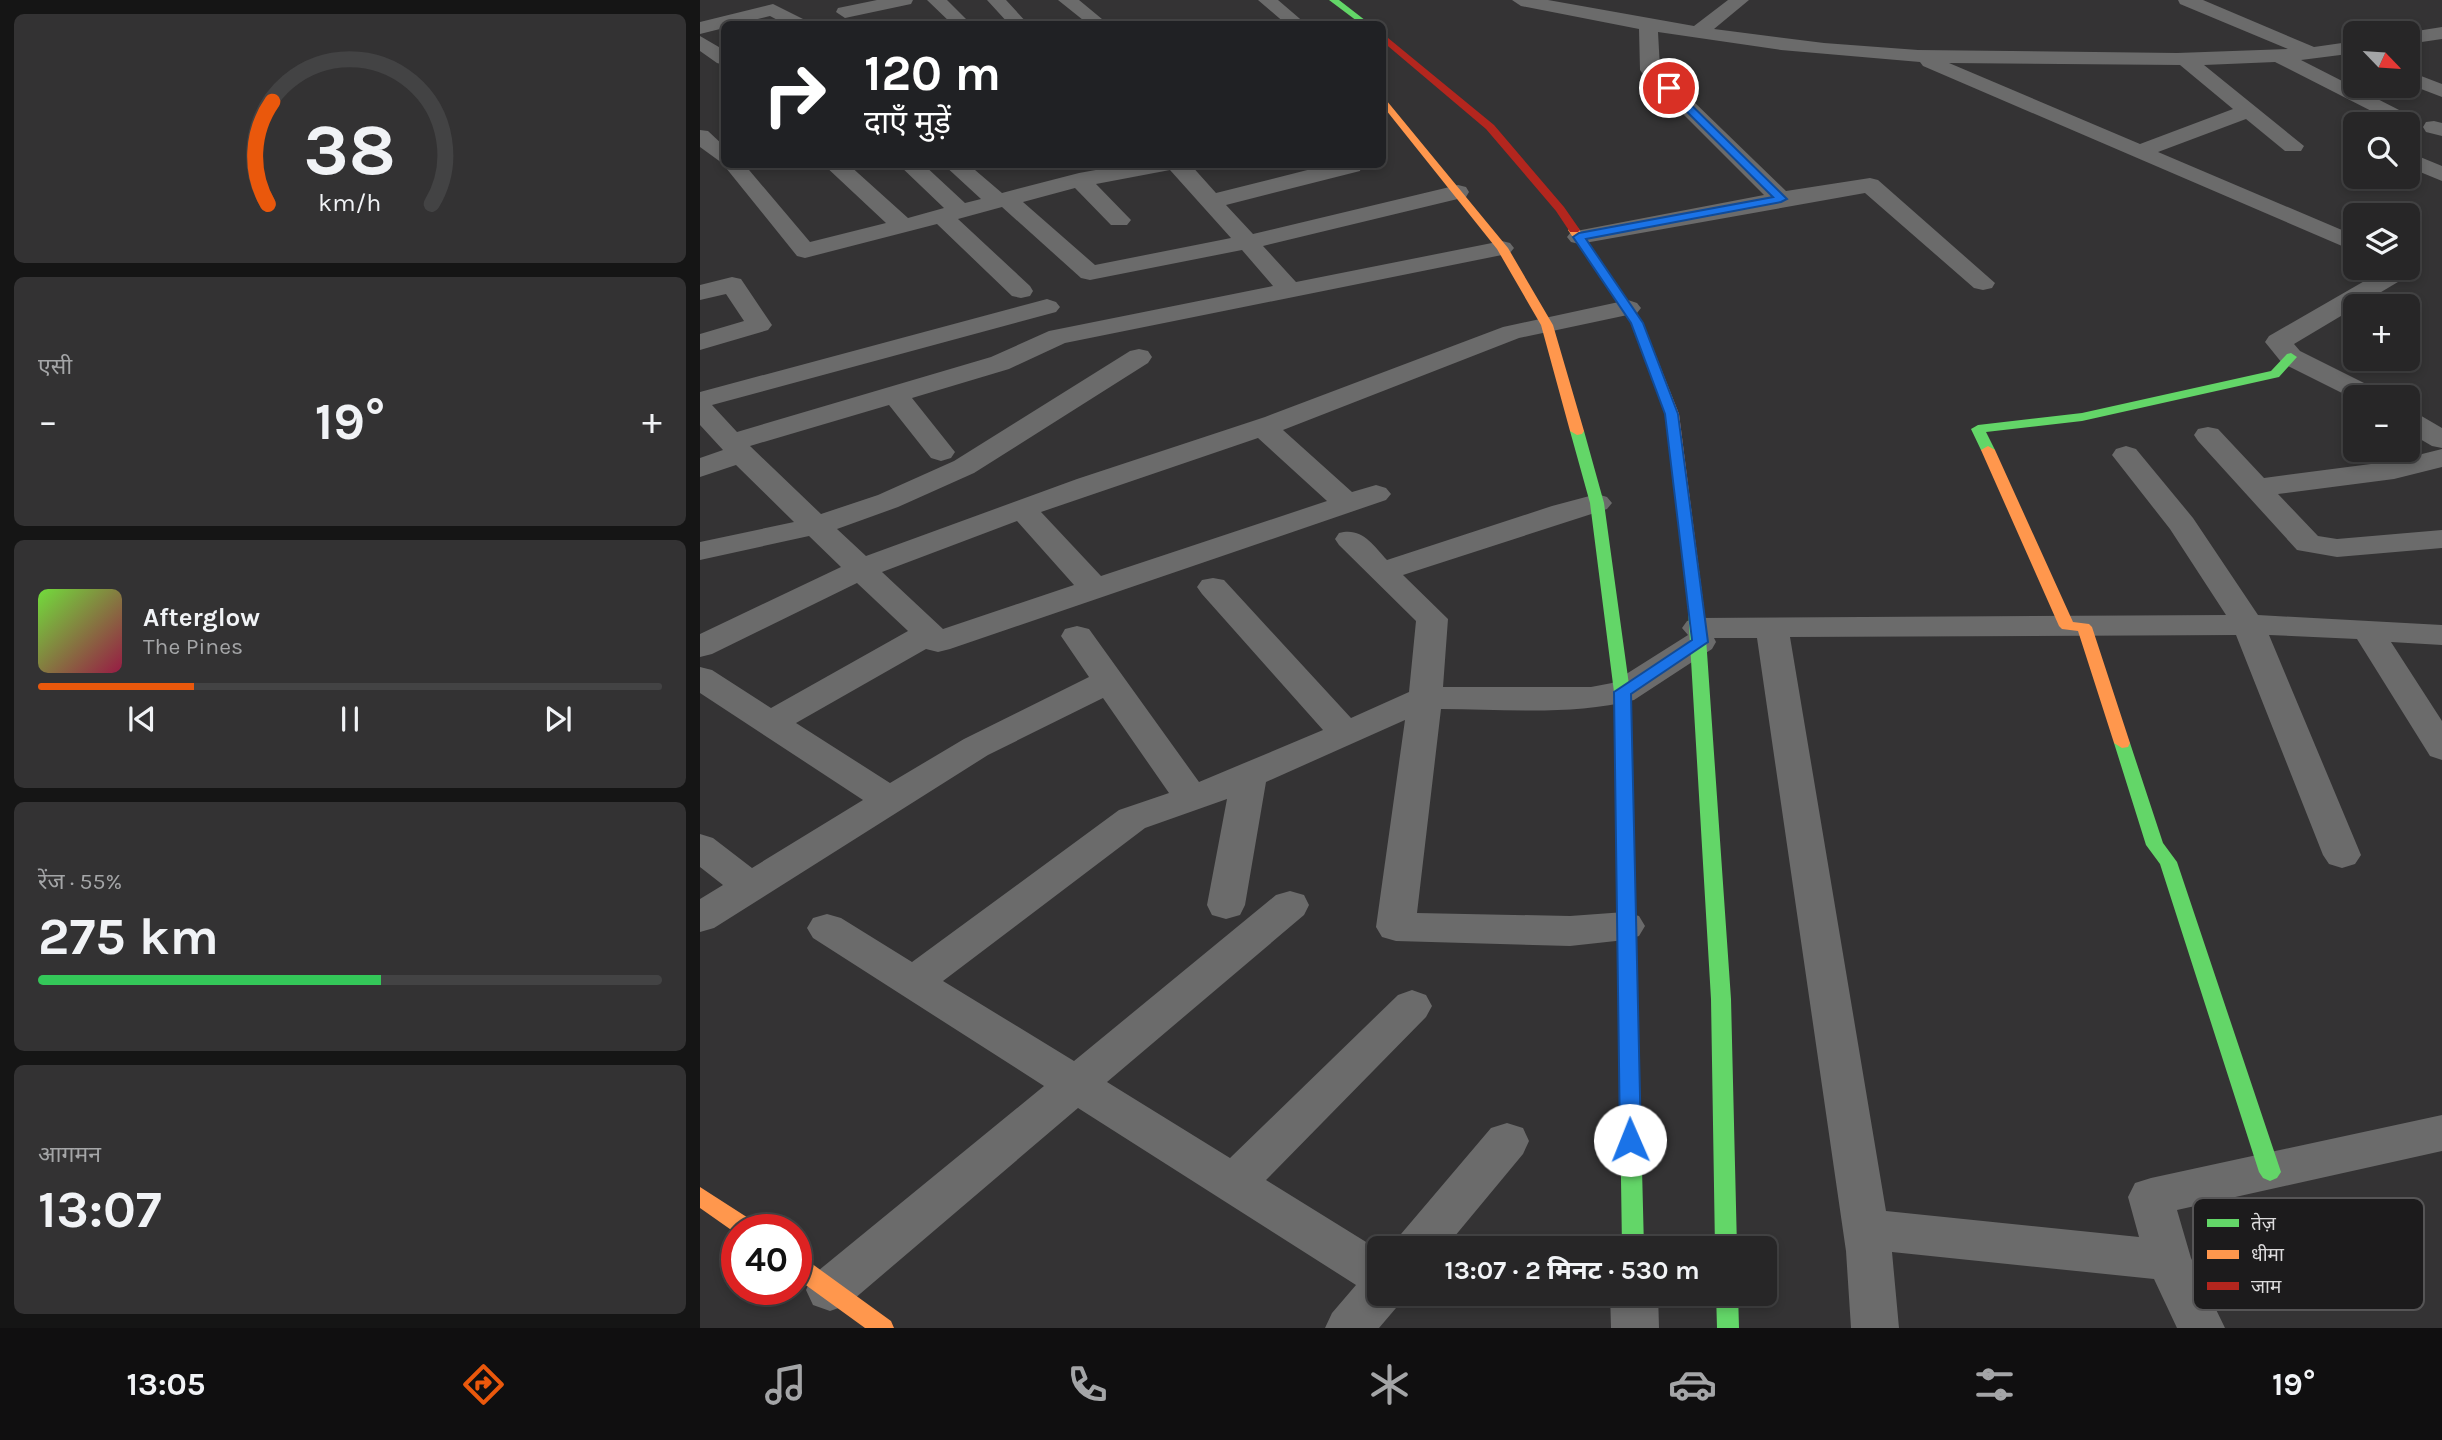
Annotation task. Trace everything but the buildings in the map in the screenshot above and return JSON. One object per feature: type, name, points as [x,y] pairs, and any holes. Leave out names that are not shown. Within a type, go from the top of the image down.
[{"type":"street","points":[[828,0],[860,21]]},
{"type":"street","points":[[845,12],[904,0]]},
{"type":"street","points":[[936,0],[959,21]]},
{"type":"street","points":[[996,0],[1016,21]]},
{"type":"street","points":[[1067,0],[1095,21]]},
{"type":"street","points":[[1267,0],[1293,21]]},
{"type":"street","points":[[1333,0],[1362,21]]},
{"type":"street","points":[[1525,0],[1648,26],[1870,54],[2184,59],[2343,51]]},
{"type":"street","points":[[1697,33],[1740,0]]},
{"type":"street","points":[[2187,0],[2316,53]]},
{"type":"street","points":[[728,21],[773,10],[792,21]]},
{"type":"street","points":[[700,28],[721,23]]},
{"type":"street","points":[[1648,26],[1650,70],[1781,199]]},
{"type":"street","points":[[2420,38],[2438,37]]},
{"type":"street","points":[[1386,39],[1490,127],[1560,209],[1637,323],[1672,414],[1699,635],[1721,999],[1726,1236]]},
{"type":"street","points":[[700,42],[721,57]]},
{"type":"street","points":[[1913,55],[2343,239]]},
{"type":"street","points":[[2277,55],[2388,112]]},
{"type":"street","points":[[2184,59],[2293,146]]},
{"type":"street","points":[[2420,82],[2442,91]]},
{"type":"street","points":[[1386,103],[1502,248],[1547,325],[1597,503],[1622,692],[1633,1236]]},
{"type":"street","points":[[2139,152],[2249,110]]},
{"type":"street","points":[[2420,164],[2442,174]]},
{"type":"street","points":[[731,168],[805,251],[1073,182],[1145,168]]},
{"type":"street","points":[[838,168],[902,226]]},
{"type":"street","points":[[912,168],[1021,291]]},
{"type":"street","points":[[959,168],[1090,273],[1248,242],[1458,192]]},
{"type":"street","points":[[1054,168],[1119,220]]},
{"type":"street","points":[[1181,168],[1290,290]]},
{"type":"street","points":[[1213,201],[1298,171],[1330,168]]},
{"type":"street","points":[[1579,237],[1870,185],[1983,283]]},
{"type":"street","points":[[700,468],[736,448],[895,394],[1000,363],[1058,337],[1502,248]]},
{"type":"street","points":[[2346,385],[2291,357],[2278,342],[2384,280]]},
{"type":"street","points":[[700,293],[732,284],[759,325],[700,342]]},
{"type":"street","points":[[700,400],[1047,307]]},
{"type":"street","points":[[700,647],[861,569],[1022,509],[1263,427],[1512,332],[1628,309]]},
{"type":"street","points":[[700,551],[817,526],[888,501],[964,467],[1139,356]]},
{"type":"street","points":[[2067,626],[1978,429],[2082,417],[2275,374],[2291,357]]},
{"type":"street","points":[[895,394],[941,452]]},
{"type":"street","points":[[700,410],[938,642],[1096,589],[1358,512]]},
{"type":"street","points":[[1263,427],[1358,512],[1381,572],[1432,619],[1425,698],[1396,927],[1570,931],[1625,926]]},
{"type":"street","points":[[2420,427],[2442,440]]},
{"type":"street","points":[[2208,435],[2308,544],[2337,548],[2437,545]]},
{"type":"street","points":[[2126,455],[2182,524],[2249,626],[2342,855]]},
{"type":"street","points":[[2258,488],[2394,470],[2442,458]]},
{"type":"street","points":[[1381,572],[1597,503]]},
{"type":"street","points":[[1022,509],[1096,589]]},
{"type":"street","points":[[1213,587],[1346,734]]},
{"type":"street","points":[[2067,626],[2084,627],[2155,845],[2168,862],[2270,1172]]},
{"type":"street","points":[[913,982],[1132,819],[1249,776],[1425,698],[1591,698],[1622,692],[1699,635],[1772,629],[2249,626],[2442,635]]},
{"type":"street","points":[[1772,629],[1865,1229],[1875,1328]]},
{"type":"street","points":[[2367,630],[2442,748]]},
{"type":"street","points":[[770,723],[929,633]]},
{"type":"street","points":[[1077,636],[1192,799]]},
{"type":"street","points":[[700,678],[890,800]]},
{"type":"street","points":[[700,918],[976,747],[1109,681]]},
{"type":"street","points":[[1226,905],[1249,776]]},
{"type":"street","points":[[700,847],[750,886]]},
{"type":"street","points":[[830,1290],[1290,905]]},
{"type":"street","points":[[827,928],[1367,1268]]},
{"type":"street","points":[[1233,1184],[1412,1006]]},
{"type":"street","points":[[2202,1328],[2168,1260],[2151,1198],[2442,1133]]},
{"type":"street","points":[[1427,1236],[1507,1141]]},
{"type":"street","points":[[700,1196],[725,1214]]},
{"type":"street","points":[[1865,1229],[2168,1260]]},
{"type":"street","points":[[812,1277],[883,1328]]},
{"type":"street","points":[[1349,1328],[1368,1306]]},
{"type":"street","points":[[1634,1306],[1635,1328]]},
{"type":"street","points":[[1727,1306],[1728,1328]]},
{"type":"traffic: fast","points":[[1333,0],[1362,21]]},
{"type":"traffic: fast","points":[[1988,450],[1978,429],[2082,417],[2275,374],[2291,357]]},
{"type":"traffic: fast","points":[[1577,431],[1597,503],[1622,692],[1633,1236]]},
{"type":"traffic: fast","points":[[1696,609],[1721,999],[1726,1236]]},
{"type":"traffic: fast","points":[[2122,743],[2155,845],[2168,862],[2270,1172]]},
{"type":"traffic: fast","points":[[1727,1306],[1728,1328]]},
{"type":"traffic: slow","points":[[1386,103],[1502,248],[1547,325],[1577,431]]},
{"type":"traffic: slow","points":[[1574,230],[1637,323],[1672,414],[1696,609]]},
{"type":"traffic: slow","points":[[1988,450],[2067,626],[2084,627],[2122,743]]},
{"type":"traffic: slow","points":[[700,1196],[725,1214]]},
{"type":"traffic: slow","points":[[812,1277],[883,1328]]},
{"type":"traffic: jam","points":[[1386,39],[1490,127],[1560,209],[1574,230]]},
{"type":"route","points":[[1630,1140],[1622,692],[1700,642],[1672,414],[1637,323],[1579,237],[1781,199],[1669,88]]}]
